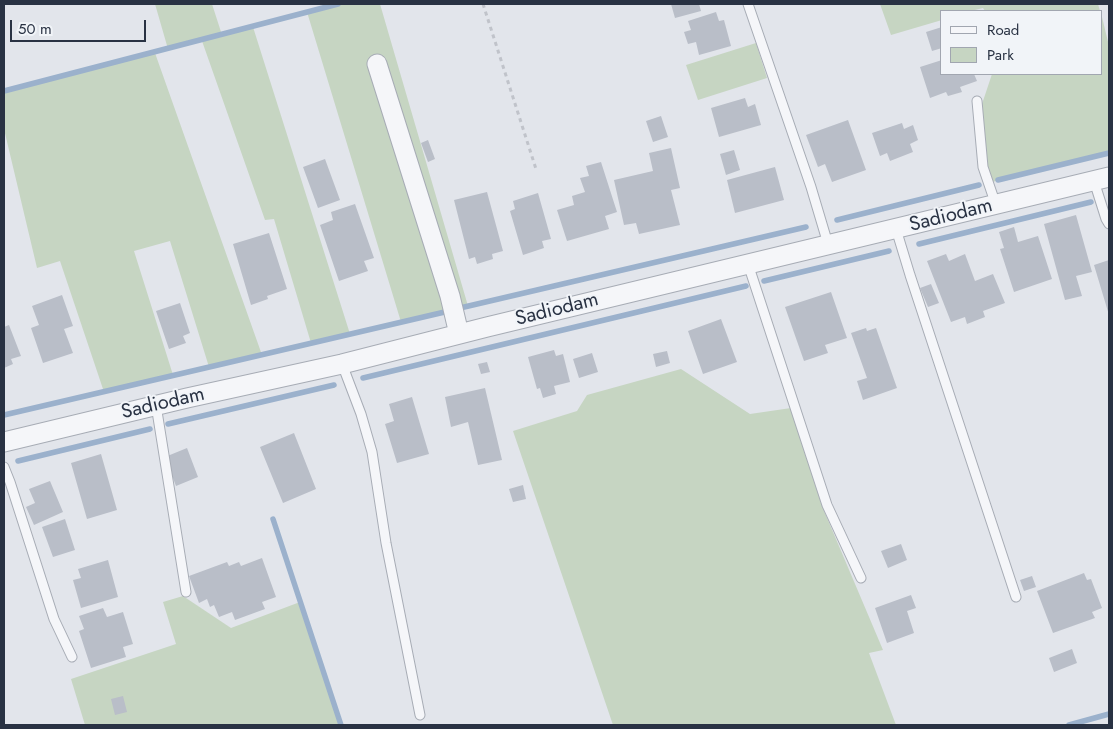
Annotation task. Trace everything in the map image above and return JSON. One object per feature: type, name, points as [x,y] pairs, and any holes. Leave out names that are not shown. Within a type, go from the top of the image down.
[{"type":"street","points":[[377,64],[450,296],[459,334]]},
{"type":"street","name":"Sadiodam","points":[[4,442],[342,364],[828,244],[1102,179]]},
{"type":"lane","points":[[748,4],[811,187],[828,244]]},
{"type":"lane","points":[[977,101],[984,167],[996,205]]},
{"type":"lane","points":[[1102,179],[1106,219],[1109,224]]},
{"type":"lane","points":[[896,229],[1016,597]]},
{"type":"lane","points":[[748,264],[827,505],[861,578]]},
{"type":"lane","points":[[342,364],[361,414],[372,452],[386,543],[420,715]]},
{"type":"lane","points":[[156,406],[186,592]]},
{"type":"lane","points":[[4,467],[54,619],[72,658]]},
{"type":"path","points":[[483,4],[536,169]]},
{"type":"green space","points":[[155,4],[212,4],[222,35],[253,27],[350,334],[311,343],[274,219],[265,220],[202,41],[168,49]]},
{"type":"green space","points":[[338,4],[380,4],[468,306],[401,322],[307,12]]},
{"type":"green space","points":[[880,4],[1098,4],[1100,10],[984,10],[983,8],[975,10],[940,10],[940,21],[891,35]]},
{"type":"green space","points":[[1103,21],[1109,46],[1109,153],[992,182],[985,160],[981,107],[992,75],[1103,75]]},
{"type":"green space","points":[[756,43],[767,78],[698,100],[686,65]]},
{"type":"green space","points":[[155,53],[262,355],[209,367],[170,241],[134,251],[173,375],[104,392],[60,261],[37,268],[4,129],[4,91]]},
{"type":"green space","points":[[681,369],[750,414],[791,408],[822,506],[883,650],[869,653],[896,725],[613,725],[513,431],[577,411],[587,395]]},
{"type":"green space","points":[[183,596],[231,628],[300,602],[341,725],[85,725],[71,679],[176,644],[163,602]]},
{"type":"building","points":[[671,4],[699,4],[701,11],[675,18]]},
{"type":"building","points":[[716,12],[719,21],[724,20],[731,46],[699,55],[696,42],[688,44],[684,32],[691,30],[688,21]]},
{"type":"building","points":[[940,28],[940,49],[932,51],[926,32]]},
{"type":"building","points":[[940,61],[940,75],[974,75],[977,81],[960,87],[962,92],[948,96],[946,92],[930,98],[920,67]]},
{"type":"building","points":[[745,98],[748,107],[755,104],[761,125],[719,137],[711,108]]},
{"type":"building","points":[[661,116],[668,137],[653,142],[646,121]]},
{"type":"building","points":[[848,120],[866,170],[832,182],[825,164],[818,167],[806,135]]},
{"type":"building","points":[[902,123],[904,129],[913,125],[918,140],[910,144],[913,152],[890,161],[887,153],[880,156],[872,133]]},
{"type":"building","points":[[428,140],[435,159],[428,162],[421,143]]},
{"type":"building","points":[[671,148],[680,188],[671,190],[680,225],[639,234],[636,223],[624,225],[614,180],[653,171],[649,153]]},
{"type":"building","points":[[734,150],[740,170],[726,175],[720,154]]},
{"type":"building","points":[[325,159],[340,200],[318,208],[303,167]]},
{"type":"building","points":[[601,162],[617,212],[605,216],[609,229],[567,241],[557,210],[574,205],[572,196],[585,192],[580,178],[589,176],[586,166]]},
{"type":"building","points":[[775,167],[784,200],[735,213],[727,180]]},
{"type":"building","points":[[487,192],[503,251],[492,254],[493,259],[477,264],[475,257],[469,259],[454,200]]},
{"type":"building","points":[[538,193],[551,239],[542,241],[544,248],[523,255],[510,211],[515,209],[513,201]]},
{"type":"building","points":[[355,204],[374,258],[364,261],[368,271],[339,281],[320,225],[333,220],[331,212]]},
{"type":"building","points":[[1076,215],[1092,272],[1076,276],[1082,296],[1065,300],[1044,224]]},
{"type":"building","points":[[1014,227],[1018,242],[1038,236],[1052,279],[1014,292],[1000,249],[1004,248],[999,232]]},
{"type":"building","points":[[269,233],[287,289],[267,296],[268,299],[251,305],[233,244]]},
{"type":"building","points":[[946,254],[949,261],[965,254],[975,281],[993,274],[1005,303],[983,311],[985,317],[967,324],[965,317],[951,322],[927,261]]},
{"type":"building","points":[[1109,260],[1109,315],[1094,265]]},
{"type":"building","points":[[931,284],[939,303],[928,307],[920,288]]},
{"type":"building","points":[[831,292],[847,338],[825,345],[828,353],[804,361],[785,307]]},
{"type":"building","points":[[62,295],[73,326],[64,329],[73,353],[43,363],[31,328],[39,325],[32,306]]},
{"type":"building","points":[[180,303],[190,333],[183,336],[186,343],[169,349],[156,311]]},
{"type":"building","points":[[721,319],[737,362],[703,374],[688,331]]},
{"type":"building","points":[[9,325],[21,356],[11,359],[13,364],[4,368],[4,327]]},
{"type":"building","points":[[866,328],[867,331],[876,328],[897,388],[863,400],[857,381],[867,378],[851,333]]},
{"type":"building","points":[[554,350],[556,356],[563,354],[570,382],[554,386],[556,394],[543,398],[540,388],[537,389],[528,357]]},
{"type":"building","points":[[667,351],[670,363],[656,367],[653,354]]},
{"type":"building","points":[[592,353],[598,372],[579,378],[573,359]]},
{"type":"building","points":[[487,362],[490,372],[481,374],[478,364]]},
{"type":"building","points":[[485,388],[502,460],[478,465],[468,422],[451,427],[445,397]]},
{"type":"building","points":[[412,397],[429,454],[397,463],[385,424],[394,421],[389,404]]},
{"type":"building","points":[[294,433],[316,489],[283,503],[260,447]]},
{"type":"building","points":[[187,448],[198,477],[176,486],[165,457]]},
{"type":"building","points":[[101,454],[117,510],[87,519],[71,463]]},
{"type":"building","points":[[50,481],[63,512],[34,525],[26,507],[35,503],[29,489]]},
{"type":"building","points":[[523,485],[526,499],[513,502],[509,489]]},
{"type":"building","points":[[65,519],[75,550],[53,557],[42,527]]},
{"type":"building","points":[[901,544],[907,560],[888,568],[881,551]]},
{"type":"building","points":[[262,558],[276,597],[262,602],[265,609],[235,620],[232,612],[219,617],[214,605],[210,607],[207,599],[199,603],[189,576],[227,562],[229,566],[239,562],[241,566]]},
{"type":"building","points":[[108,560],[118,597],[81,608],[73,580],[81,578],[78,569]]},
{"type":"building","points":[[1084,573],[1087,580],[1091,579],[1102,608],[1092,612],[1095,618],[1053,633],[1037,591]]},
{"type":"building","points":[[1032,576],[1036,587],[1024,591],[1020,580]]},
{"type":"building","points":[[911,595],[916,608],[907,611],[914,633],[887,643],[875,608]]},
{"type":"building","points":[[103,608],[107,617],[123,612],[133,644],[123,647],[126,657],[91,668],[79,631],[84,629],[79,616]]},
{"type":"building","points":[[1072,649],[1077,663],[1054,672],[1049,658]]},
{"type":"building","points":[[123,696],[127,712],[115,715],[111,699]]},
{"type":"waterway","points":[[4,91],[338,4]]},
{"type":"waterway","points":[[998,180],[1109,153]]},
{"type":"waterway","points":[[837,220],[979,185]]},
{"type":"waterway","points":[[919,244],[1091,202]]},
{"type":"waterway","points":[[460,308],[806,227]]},
{"type":"waterway","points":[[764,281],[889,251]]},
{"type":"waterway","points":[[363,378],[746,286]]},
{"type":"waterway","points":[[4,415],[449,311]]},
{"type":"waterway","points":[[168,424],[334,385]]},
{"type":"waterway","points":[[18,461],[150,429]]},
{"type":"waterway","points":[[273,519],[341,725]]},
{"type":"waterway","points":[[1069,725],[1109,714]]}]
